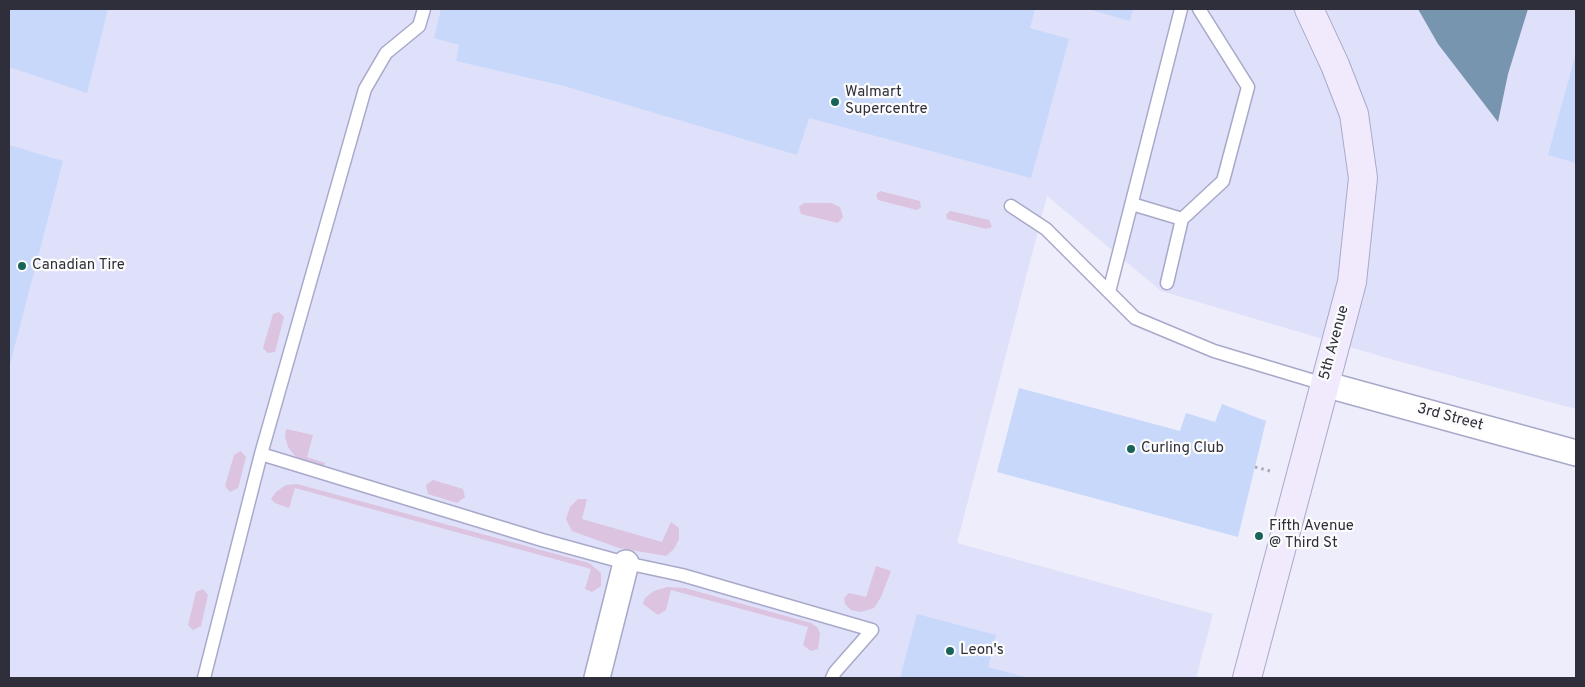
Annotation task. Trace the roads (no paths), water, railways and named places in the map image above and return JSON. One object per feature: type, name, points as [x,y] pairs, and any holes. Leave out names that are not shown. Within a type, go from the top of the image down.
[{"type":"street","name":"5th Avenue","points":[[1246,678],[1352,282],[1363,178],[1354,114],[1335,65],[1309,9]]},
{"type":"street","name":"3rd Street","points":[[1324,384],[1576,452]]},
{"type":"street","points":[[597,678],[626,563]]},
{"type":"lane","points":[[204,678],[261,454],[365,89],[386,53],[420,26],[424,9]]},
{"type":"lane","points":[[1109,292],[1181,9]]},
{"type":"lane","points":[[1167,283],[1182,219],[1223,181],[1248,87],[1199,9]]},
{"type":"lane","points":[[1132,204],[1182,219]]},
{"type":"lane","points":[[1010,206],[1046,229],[1135,318],[1214,351],[1324,384]]},
{"type":"lane","points":[[261,454],[406,500],[626,563],[682,575],[872,630],[834,672],[832,678]]},
{"type":"place","name":"Walmart Supercentre","points":[[835,102]]},
{"type":"place","name":"Canadian Tire","points":[[22,266]]},
{"type":"place","name":"Curling Club","points":[[1131,449]]},
{"type":"place","name":"Fifth Avenue @ Third St","points":[[1259,536]]},
{"type":"place","name":"Leon's","points":[[950,651]]}]
